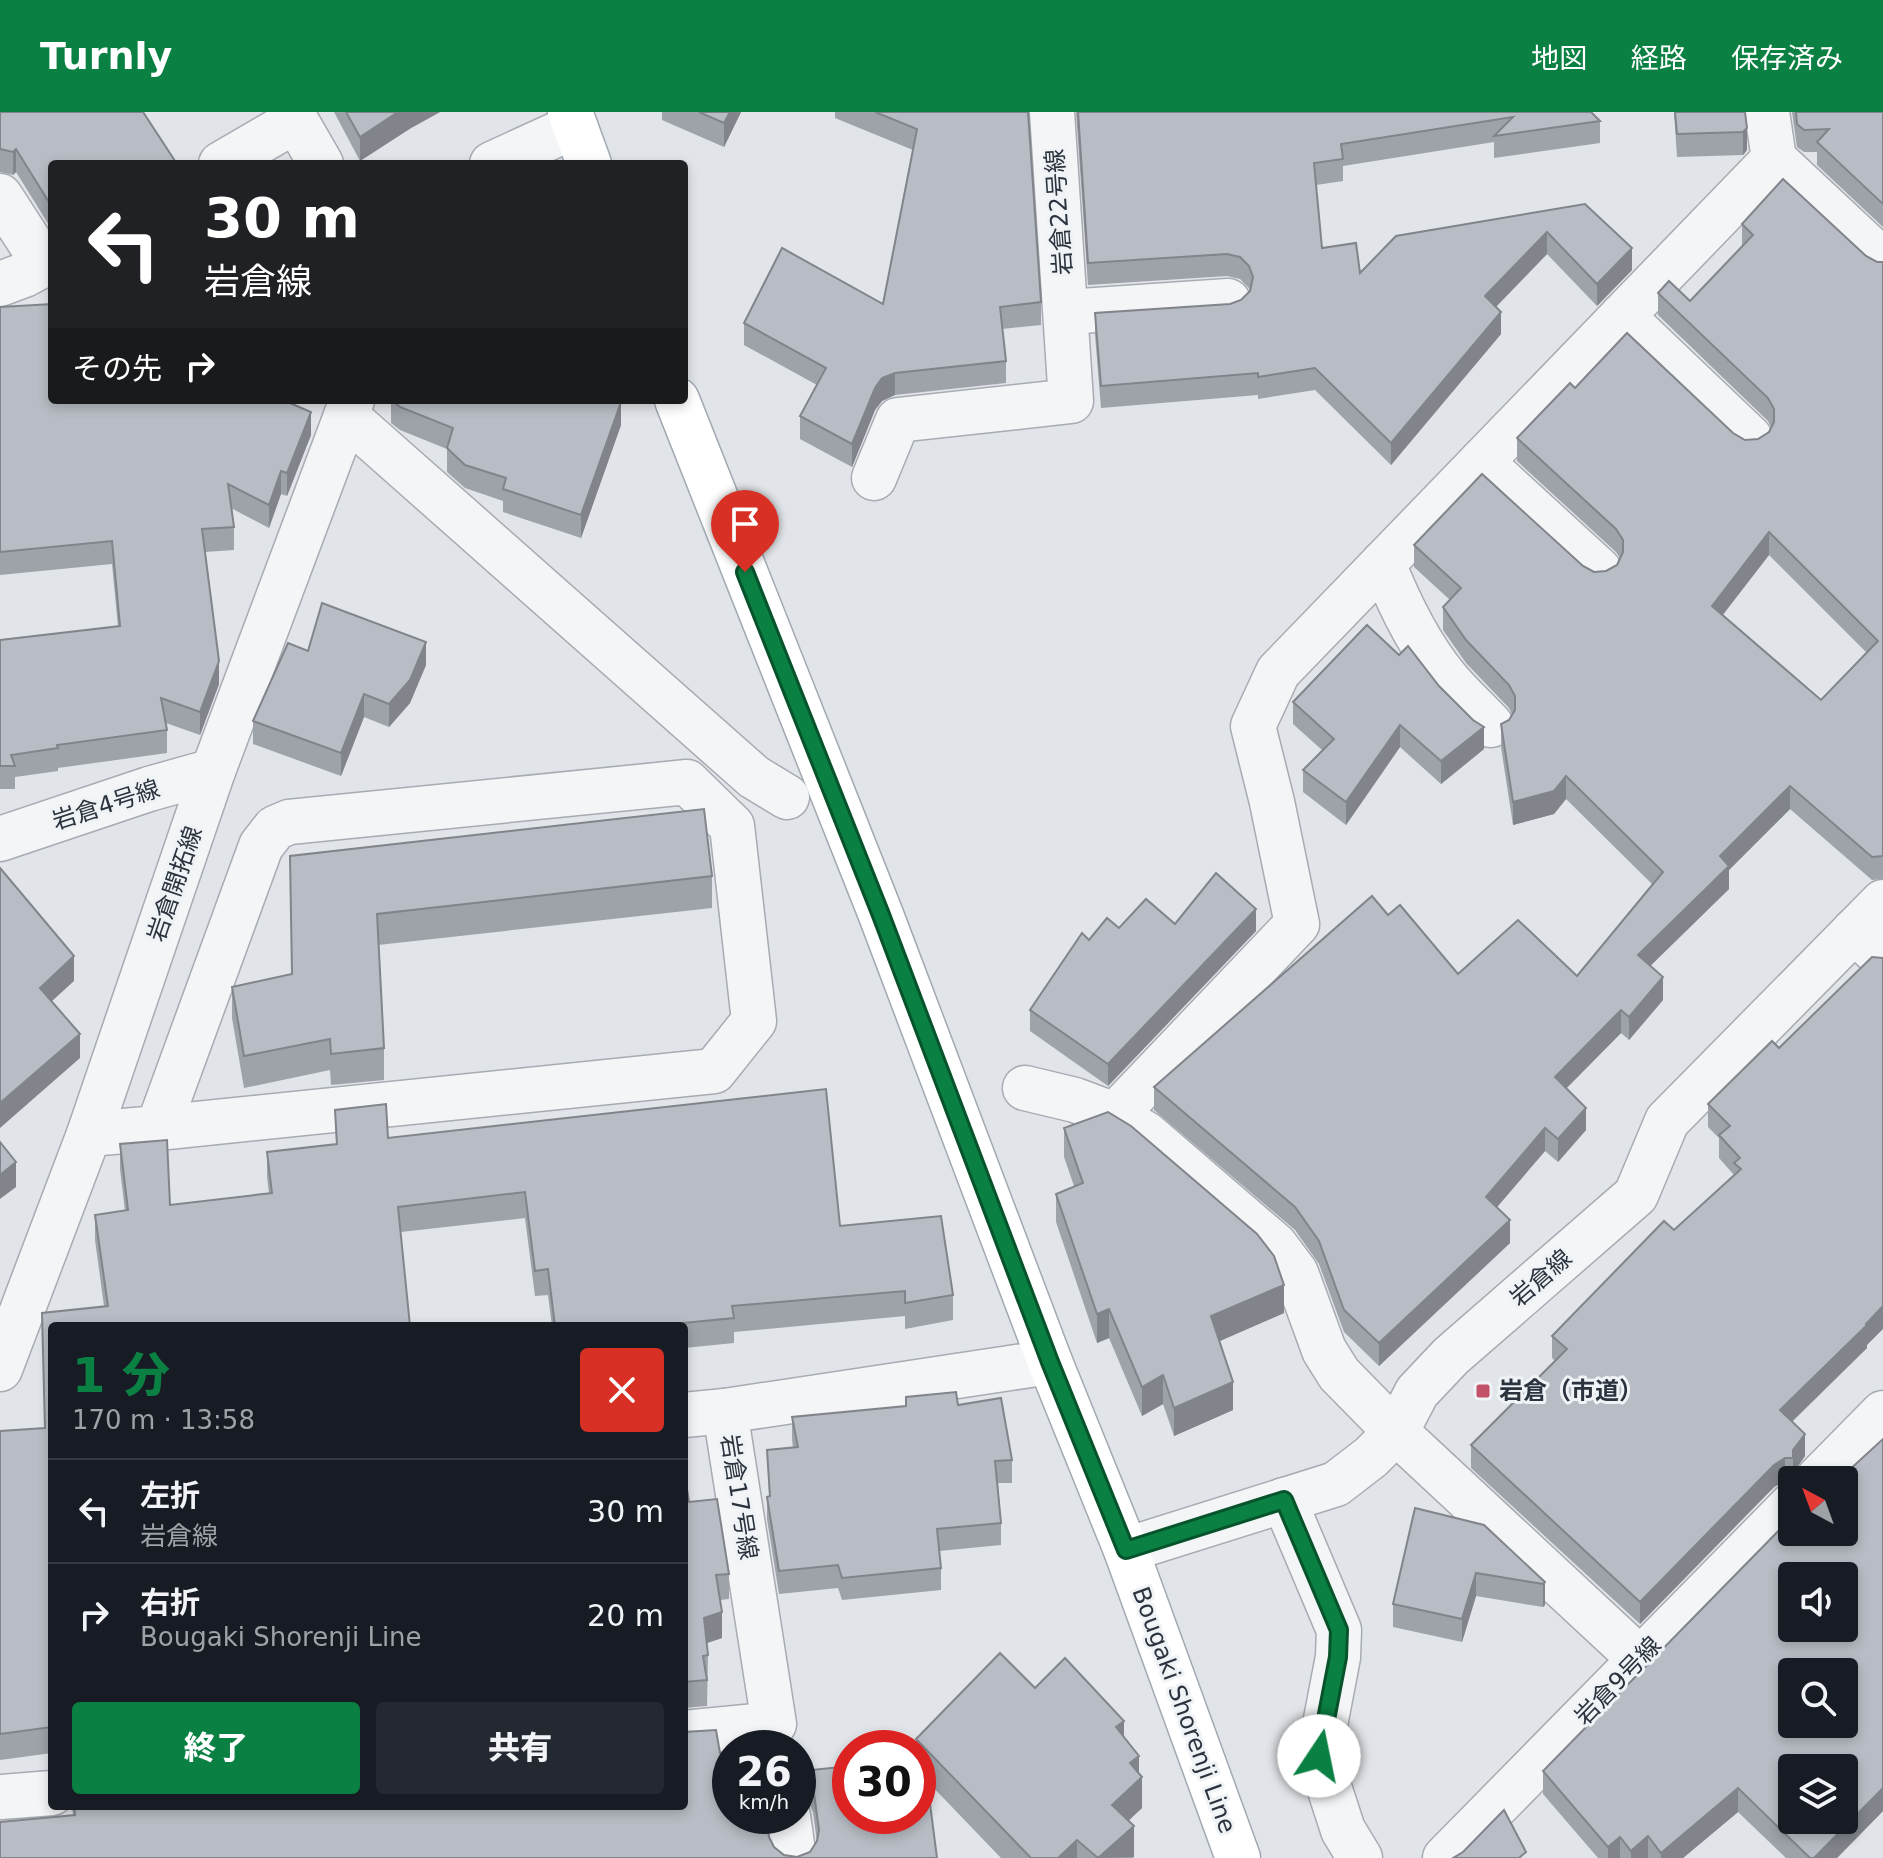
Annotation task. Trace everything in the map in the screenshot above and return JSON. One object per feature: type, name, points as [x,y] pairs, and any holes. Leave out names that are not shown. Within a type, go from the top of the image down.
[{"type":"main road","name":"Bougaki Shorenji Line","points":[[679,404],[881,915],[1050,1362],[1126,1550],[1238,1858]]},
{"type":"street","name":"岩倉22号線","points":[[874,478],[898,420],[1071,401],[1052,112]]},
{"type":"street","points":[[1767,112],[1774,159],[1883,261]]},
{"type":"street","points":[[227,160],[293,117],[319,160]]},
{"type":"street","points":[[503,160],[578,134]]},
{"type":"street","points":[[1115,1115],[1297,924],[1253,726],[1278,672],[1774,159]]},
{"type":"street","points":[[0,196],[48,262],[0,284]]},
{"type":"street","points":[[1066,312],[1228,301]]},
{"type":"street","points":[[1622,316],[1750,438]]},
{"type":"street","points":[[349,408],[754,777],[787,797]]},
{"type":"street","name":"岩倉開拓線","points":[[0,1369],[89,1134],[213,771],[349,408]]},
{"type":"street","points":[[1481,462],[1599,570]]},
{"type":"street","points":[[1383,563],[1408,620],[1430,654],[1448,680],[1491,725]]},
{"type":"street","name":"岩倉4号線","points":[[0,839],[213,771]]},
{"type":"street","points":[[89,1134],[158,1128],[714,1071],[754,1021],[732,826],[687,782],[289,822],[275,828],[261,846],[158,1128]]},
{"type":"street","name":"岩倉線","points":[[1126,1550],[1336,1484],[1371,1457],[1396,1432],[1417,1392],[1451,1356],[1636,1195],[1667,1121],[1873,930]]},
{"type":"street","points":[[1025,1088],[1075,1100],[1115,1115],[1146,1134],[1275,1245],[1296,1273],[1324,1350],[1339,1374],[1396,1432],[1640,1659]]},
{"type":"street","name":"岩倉17号線","points":[[775,1730],[704,1413],[1050,1362]]},
{"type":"street","points":[[1832,1466],[1881,1420]]},
{"type":"street","points":[[1284,1500],[1339,1630],[1338,1657],[1319,1756],[1343,1830],[1360,1858]]},
{"type":"street","name":"岩倉9号線","points":[[1445,1858],[1778,1519]]},
{"type":"street","name":"岩倉17号線","points":[[688,1733],[712,1734]]},
{"type":"street","points":[[0,1797],[48,1793]]},
{"type":"street","points":[[791,1834],[794,1858]]},
{"type":"building","points":[[0,112],[143,112],[174,160],[48,160],[48,201],[16,149],[13,152],[0,149]]},
{"type":"building","points":[[346,112],[398,112],[360,137]]},
{"type":"building","points":[[699,112],[730,112],[724,123]]},
{"type":"building","points":[[875,112],[1028,112],[1041,302],[1000,307],[1006,361],[895,373],[882,378],[852,444],[800,416],[826,368],[744,323],[782,248],[883,304],[917,129]]},
{"type":"building","points":[[1078,112],[1591,112],[1600,121],[1494,136],[1513,117],[1341,144],[1343,159],[1314,163],[1322,248],[1356,243],[1360,273],[1396,236],[1585,204],[1632,248],[1597,284],[1547,232],[1485,296],[1501,312],[1391,443],[1315,368],[1258,377],[1258,373],[1101,386],[1095,313],[1230,304],[1241,300],[1250,291],[1253,277],[1249,266],[1240,257],[1227,254],[1088,263]]},
{"type":"building","points":[[1675,112],[1745,112],[1747,128],[1743,132],[1677,134]]},
{"type":"building","points":[[1796,112],[1883,112],[1883,204],[1817,142],[1829,129],[1804,130],[1797,124]]},
{"type":"building","points":[[1783,179],[1866,256],[1883,262],[1883,856],[1872,857],[1790,786],[1720,856],[1729,866],[1638,955],[1663,977],[1629,1017],[1621,1010],[1555,1077],[1586,1108],[1558,1139],[1545,1128],[1486,1197],[1510,1220],[1379,1343],[1344,1310],[1319,1241],[1295,1207],[1154,1087],[1372,896],[1388,915],[1400,905],[1458,974],[1518,920],[1577,976],[1663,872],[1566,776],[1554,791],[1513,802],[1501,724],[1509,720],[1515,710],[1515,696],[1509,685],[1466,640],[1443,607],[1461,588],[1414,545],[1482,474],[1583,566],[1594,572],[1606,571],[1617,565],[1623,552],[1623,540],[1616,529],[1517,438],[1570,383],[1575,388],[1627,333],[1733,433],[1745,440],[1758,439],[1769,432],[1774,422],[1774,409],[1768,398],[1658,293],[1669,281],[1690,301],[1753,235],[1742,224]],"holes":[[[1769,532],[1878,641],[1821,700],[1712,606]]]},
{"type":"building","points":[[48,304],[48,404],[292,404],[311,412],[287,473],[281,471],[269,505],[228,484],[234,527],[202,529],[219,661],[200,712],[161,698],[167,730],[57,745],[58,748],[11,755],[15,766],[0,766],[0,640],[120,626],[112,541],[0,552],[0,307]]},
{"type":"building","points":[[397,404],[620,404],[581,515],[503,489],[506,478],[465,465],[447,448],[453,428]]},
{"type":"building","points":[[322,603],[426,642],[410,680],[389,704],[364,694],[341,753],[253,721],[288,643],[308,651]]},
{"type":"building","points":[[1367,625],[1399,655],[1408,646],[1439,686],[1484,727],[1441,761],[1400,725],[1346,802],[1303,770],[1334,739],[1293,702]]},
{"type":"building","points":[[704,809],[712,876],[377,914],[384,1048],[331,1054],[330,1039],[244,1056],[232,987],[292,974],[290,856]]},
{"type":"building","points":[[0,868],[74,956],[40,988],[80,1034],[0,1103]]},
{"type":"building","points":[[1216,873],[1256,909],[1108,1064],[1030,1010],[1082,933],[1089,940],[1107,918],[1119,928],[1146,899],[1175,924]]},
{"type":"building","points":[[1872,957],[1883,958],[1883,1306],[1780,1410],[1805,1434],[1793,1450],[1793,1458],[1785,1458],[1774,1465],[1640,1602],[1471,1445],[1567,1349],[1552,1336],[1664,1221],[1674,1230],[1741,1169],[1734,1163],[1740,1158],[1719,1135],[1730,1126],[1708,1104],[1772,1041],[1779,1048]]},
{"type":"building","points":[[826,1089],[840,1226],[941,1216],[953,1295],[905,1303],[905,1291],[732,1306],[734,1318],[688,1322],[555,1322],[548,1269],[535,1271],[525,1192],[398,1207],[410,1322],[48,1322],[48,1728],[0,1734],[0,1431],[45,1428],[42,1313],[108,1306],[95,1215],[128,1210],[120,1144],[167,1140],[170,1205],[272,1193],[267,1152],[337,1144],[335,1110],[386,1104],[388,1138]]},
{"type":"building","points":[[1108,1112],[1131,1126],[1257,1234],[1274,1256],[1284,1285],[1211,1316],[1233,1382],[1174,1408],[1163,1375],[1142,1387],[1109,1309],[1097,1314],[1056,1194],[1083,1183],[1064,1128]]},
{"type":"building","points":[[0,1142],[16,1162],[0,1175]]},
{"type":"building","points":[[956,1392],[958,1405],[1001,1398],[1012,1460],[995,1461],[1001,1523],[937,1529],[941,1568],[842,1578],[838,1565],[779,1571],[767,1497],[770,1496],[767,1450],[798,1447],[792,1417],[906,1406],[906,1397]]},
{"type":"building","points":[[1883,1439],[1883,1788],[1858,1813],[1858,1754],[1778,1754],[1778,1827],[1738,1788],[1661,1853],[1648,1836],[1631,1851],[1620,1837],[1608,1847],[1543,1771],[1778,1531],[1778,1546],[1858,1546],[1858,1466],[1854,1466]]},
{"type":"building","points":[[688,1496],[689,1502],[717,1499],[729,1574],[716,1575],[722,1612],[704,1618],[708,1655],[703,1656],[707,1680],[688,1682]]},
{"type":"building","points":[[1415,1508],[1484,1525],[1545,1582],[1476,1573],[1462,1619],[1393,1604]]},
{"type":"building","points":[[1000,1653],[1035,1688],[1065,1658],[1124,1721],[1116,1727],[1139,1756],[1130,1763],[1142,1777],[1112,1805],[1134,1826],[1098,1858],[1077,1840],[1058,1858],[1031,1858],[936,1760],[936,1730],[925,1730]]},
{"type":"building","points":[[712,1730],[712,1834],[769,1834],[774,1847],[784,1855],[797,1857],[810,1852],[819,1830],[816,1770],[832,1768],[832,1834],[934,1834],[937,1858],[0,1858],[0,1822],[75,1815],[74,1810],[688,1810],[688,1732]]},
{"type":"building","points":[[1504,1810],[1526,1852],[1519,1858],[1453,1858],[1463,1852]]},
{"type":"building","points":[[1785,1834],[1838,1834],[1814,1858],[1810,1858]]},
{"type":"place","name":"岩倉（市道）","points":[[1483,1391]]},
{"type":"route","points":[[745,572],[881,915],[1050,1362],[1126,1550],[1284,1500],[1339,1630],[1338,1657],[1319,1756]]}]
